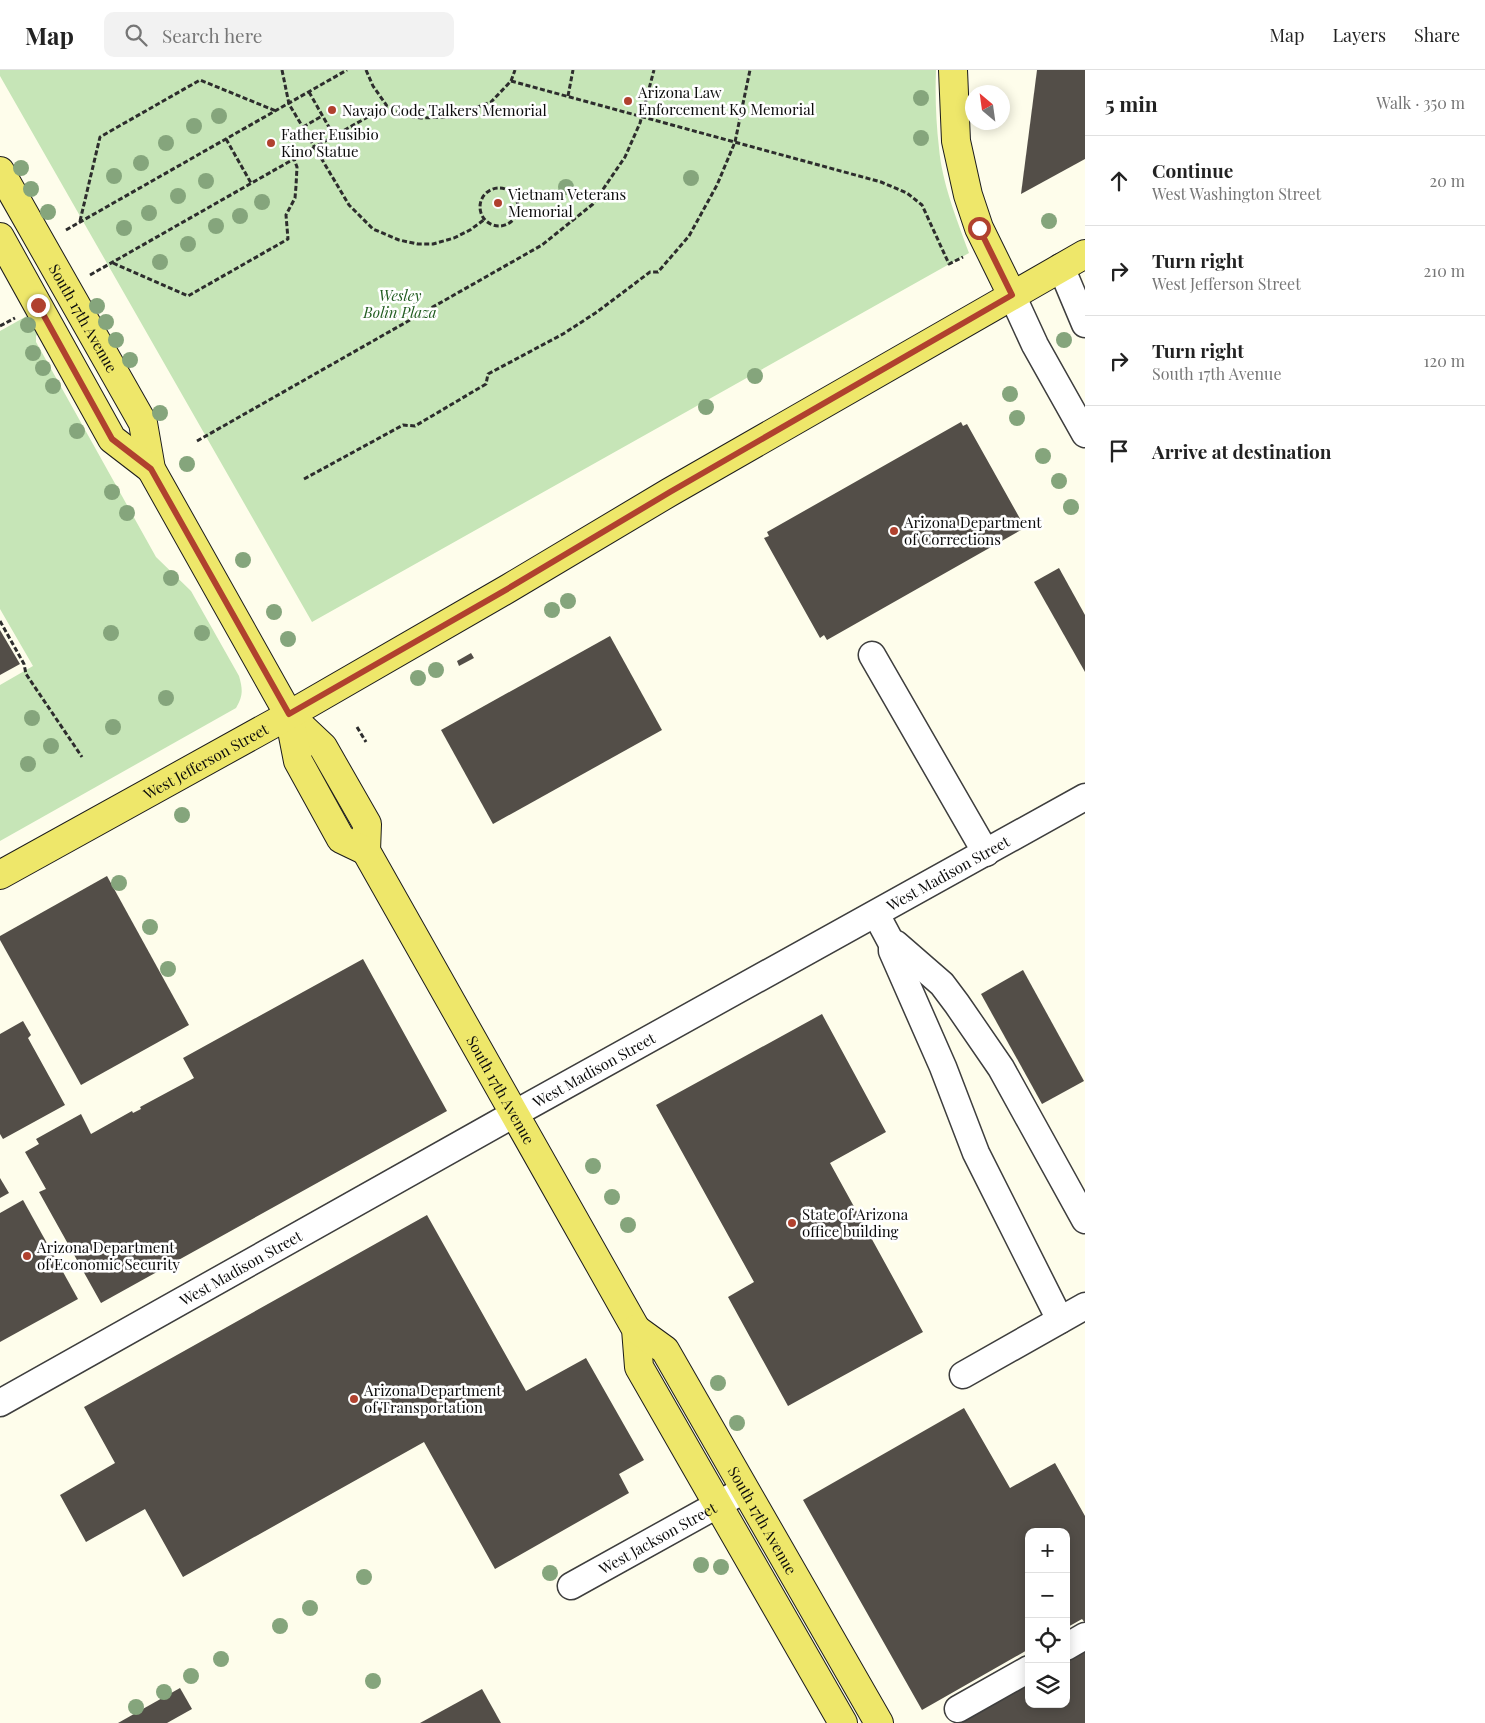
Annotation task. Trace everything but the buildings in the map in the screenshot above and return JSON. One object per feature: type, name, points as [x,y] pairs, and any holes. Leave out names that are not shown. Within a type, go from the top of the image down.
[{"type":"main road","points":[[954,70],[956,141],[968,194],[979,228],[1012,295]]},
{"type":"main road","name":"South 17th Avenue","points":[[0,171],[143,423],[151,469],[289,714],[298,761],[341,839],[366,851],[636,1329],[665,1350],[879,1723]]},
{"type":"main road","name":"South 17th Avenue","points":[[0,237],[112,439],[151,469]]},
{"type":"main road","name":"West Jefferson Street","points":[[0,875],[289,714],[509,588],[670,492],[1085,254]]},
{"type":"main road","name":"South 17th Avenue","points":[[636,1329],[639,1367],[843,1723]]},
{"type":"street","points":[[1061,268],[1085,324]]},
{"type":"street","points":[[1012,295],[1035,345],[1085,434]]},
{"type":"street","points":[[872,655],[986,852]]},
{"type":"street","name":"West Madison Street","points":[[0,1403],[514,1114],[1085,798]]},
{"type":"street","points":[[876,914],[892,944],[892,951],[943,1067],[976,1153],[1060,1320]]},
{"type":"street","points":[[892,944],[896,944],[942,984],[957,1004],[1001,1068],[1085,1220]]},
{"type":"street","points":[[963,1375],[1085,1306]]},
{"type":"street","name":"West Jackson Street","points":[[571,1586],[744,1490]]},
{"type":"street","points":[[1070,1645],[1085,1636]]},
{"type":"street","points":[[958,1709],[1025,1670]]},
{"type":"path","points":[[282,70],[289,104],[349,205],[373,229],[387,236],[418,244],[433,244],[454,238],[470,230],[485,219]]},
{"type":"path","points":[[41,244],[347,70]]},
{"type":"path","points":[[366,70],[373,86],[387,106],[413,117],[451,117],[491,102],[510,81],[515,70]]},
{"type":"path","points":[[568,96],[573,70]]},
{"type":"path","points":[[197,441],[542,245],[593,204],[625,157],[640,123],[654,70]]},
{"type":"path","points":[[304,479],[403,425],[415,426],[486,384],[488,374],[563,334],[597,312],[650,272],[658,272],[689,236],[717,185],[735,142],[750,70]]},
{"type":"path","points":[[80,222],[100,137],[200,80],[276,110]]},
{"type":"path","points":[[510,81],[881,182],[907,193],[922,205],[949,264],[964,257]]},
{"type":"path","points":[[309,92],[334,136]]},
{"type":"path","points":[[66,288],[387,106]]},
{"type":"path","points":[[303,127],[322,116]]},
{"type":"path","points":[[226,139],[252,183]]},
{"type":"path","points":[[112,263],[188,296],[288,239],[286,215],[295,198],[296,186],[297,167],[294,159]]},
{"type":"path","points":[[496,188],[503,188],[514,194],[518,207],[514,219],[509,223],[496,225],[485,219],[480,207],[484,194],[496,188]]},
{"type":"path","points":[[0,326],[38,305]]},
{"type":"path","points":[[0,621],[24,664],[26,674],[82,757]]},
{"type":"path","points":[[357,728],[366,742]]},
{"type":"green space","name":"Wesley Bolin Plaza","points":[[0,70],[936,70],[936,119],[943,175],[969,253],[312,622],[0,76]]},
{"type":"green space","points":[[34,312],[41,330],[36,336],[36,342],[156,557],[191,591],[239,676],[242,693],[236,708],[0,841],[0,685],[33,666],[0,609],[0,331]]},
{"type":"place","name":"Arizona Law Enforcement K9 Memorial","points":[[628,101]]},
{"type":"place","name":"Navajo Code Talkers Memorial","points":[[332,110]]},
{"type":"place","name":"Father Eusibio Kino Statue","points":[[271,143]]},
{"type":"place","name":"Vietnam Veterans Memorial","points":[[498,203]]},
{"type":"place","name":"Arizona Department of Corrections","points":[[894,531]]},
{"type":"place","name":"State of Arizona office building","points":[[792,1223]]},
{"type":"place","name":"Arizona Department of Economic Security","points":[[27,1256]]},
{"type":"place","name":"Arizona Department of Transportation","points":[[354,1399]]},
{"type":"route","points":[[38,305],[112,439],[151,469],[289,714],[1012,295],[979,228]]}]
